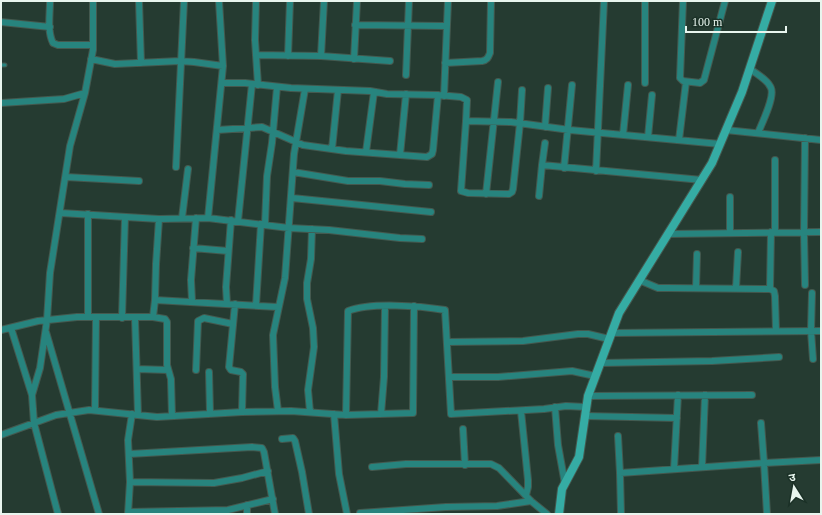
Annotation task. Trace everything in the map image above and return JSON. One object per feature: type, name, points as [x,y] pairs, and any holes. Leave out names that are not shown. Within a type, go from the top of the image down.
[{"type":"street","points":[[50,1],[50,36],[53,44],[93,45]]},
{"type":"street","points":[[32,395],[40,368],[47,320],[50,273],[70,146],[85,93],[91,59],[93,45],[93,1]]},
{"type":"street","points":[[140,1],[141,63]]},
{"type":"street","points":[[176,167],[184,1]]},
{"type":"street","points":[[208,218],[223,66],[219,1]]},
{"type":"street","points":[[238,221],[248,128],[255,84],[257,55],[255,40],[256,1]]},
{"type":"street","points":[[288,56],[290,1]]},
{"type":"street","points":[[321,56],[324,1]]},
{"type":"street","points":[[354,59],[357,1]]},
{"type":"street","points":[[406,75],[409,1]]},
{"type":"street","points":[[217,130],[262,127],[303,145],[427,157],[432,154],[441,95],[445,63],[448,1]]},
{"type":"street","points":[[445,63],[482,61],[489,58],[491,1]]},
{"type":"street","points":[[596,170],[604,1]]},
{"type":"street","points":[[645,1],[645,83]]},
{"type":"street","points":[[682,1],[680,77],[681,80],[686,82],[700,83],[704,80],[725,1]]},
{"type":"street","points":[[559,514],[562,489],[579,457],[588,396],[619,313],[712,163],[742,92],[772,1]]},
{"type":"street","points":[[1,22],[50,27]]},
{"type":"street","points":[[355,25],[446,26]]},
{"type":"street","points":[[257,55],[321,56],[390,61]]},
{"type":"street","points":[[91,59],[115,64],[180,61],[223,66]]},
{"type":"street","points":[[750,68],[772,88],[771,100],[758,133]]},
{"type":"street","points":[[486,194],[498,82]]},
{"type":"street","points":[[679,140],[686,82]]},
{"type":"street","points":[[222,83],[461,97],[467,100],[461,191],[486,194],[509,194],[512,192],[520,123],[522,90]]},
{"type":"street","points":[[564,168],[572,85]]},
{"type":"street","points":[[623,135],[628,85]]},
{"type":"street","points":[[256,305],[267,176],[277,87]]},
{"type":"street","points":[[545,127],[548,88]]},
{"type":"street","points":[[278,411],[275,387],[273,335],[285,278],[296,141],[305,89]]},
{"type":"street","points":[[332,149],[338,90]]},
{"type":"street","points":[[366,152],[374,92]]},
{"type":"street","points":[[1,103],[64,99],[85,93]]},
{"type":"street","points":[[400,155],[406,94]]},
{"type":"street","points":[[648,137],[652,95]]},
{"type":"street","points":[[466,121],[520,123],[567,130],[720,144]]},
{"type":"street","points":[[726,130],[821,140]]},
{"type":"street","points":[[805,138],[805,285]]},
{"type":"street","points":[[539,196],[545,143]]},
{"type":"street","points":[[770,289],[775,160]]},
{"type":"street","points":[[542,165],[702,180]]},
{"type":"street","points":[[182,218],[188,169]]},
{"type":"street","points":[[293,172],[348,180],[429,185]]},
{"type":"street","points":[[66,177],[138,181]]},
{"type":"street","points":[[730,197],[730,233]]},
{"type":"street","points":[[292,198],[431,212]]},
{"type":"street","points":[[60,213],[159,219],[208,218],[289,228],[329,230],[422,239]]},
{"type":"street","points":[[88,214],[88,317]]},
{"type":"street","points":[[122,318],[125,217]]},
{"type":"street","points":[[192,301],[191,280],[196,218]]},
{"type":"street","points":[[153,317],[156,300],[156,264],[159,219]]},
{"type":"street","points":[[227,304],[226,287],[231,220]]},
{"type":"street","points":[[310,412],[308,390],[314,347],[313,328],[307,299],[307,283],[311,259],[312,229]]},
{"type":"street","points":[[668,234],[821,232]]},
{"type":"street","points":[[193,248],[228,252]]},
{"type":"street","points":[[736,288],[738,252]]},
{"type":"street","points":[[696,288],[697,254]]},
{"type":"street","points":[[639,280],[658,288],[770,289],[774,291],[775,296],[776,331]]},
{"type":"street","points":[[812,293],[811,331],[813,359]]},
{"type":"street","points":[[156,300],[278,307]]},
{"type":"street","points":[[235,304],[230,367],[231,370],[241,372],[243,374],[242,412]]},
{"type":"street","points":[[381,414],[384,377],[385,306]]},
{"type":"street","points":[[346,415],[348,311],[385,306],[414,306],[446,310],[451,414],[521,411],[566,406],[586,407]]},
{"type":"street","points":[[1,435],[56,415],[89,410],[157,417],[210,413],[278,411],[346,415],[413,413],[414,306]]},
{"type":"street","points":[[1,330],[47,320],[77,317],[153,317],[165,319],[167,322],[168,370],[171,379],[172,416]]},
{"type":"street","points":[[95,410],[96,317]]},
{"type":"street","points":[[135,318],[137,370],[135,415],[128,440],[130,482],[128,513],[228,510],[273,499]]},
{"type":"street","points":[[196,370],[198,321],[204,318],[233,324]]},
{"type":"street","points":[[12,328],[32,395],[34,423],[58,514]]},
{"type":"street","points":[[45,328],[100,514]]},
{"type":"street","points":[[447,342],[523,341],[578,334],[610,336],[821,331]]},
{"type":"street","points":[[600,363],[712,361],[779,357]]},
{"type":"street","points":[[137,370],[168,370]]},
{"type":"street","points":[[450,377],[498,378],[572,371],[595,376]]},
{"type":"street","points":[[209,372],[210,413]]},
{"type":"street","points":[[674,469],[678,395]]},
{"type":"street","points":[[702,467],[705,395]]},
{"type":"street","points":[[588,396],[752,395]]},
{"type":"street","points":[[555,407],[558,445],[565,484]]},
{"type":"street","points":[[521,411],[528,480],[526,496]]},
{"type":"street","points":[[334,414],[339,474],[347,514]]},
{"type":"street","points":[[585,416],[677,418]]},
{"type":"street","points":[[761,423],[766,514]]},
{"type":"street","points":[[463,429],[465,465]]},
{"type":"street","points":[[618,436],[621,514]]},
{"type":"street","points":[[282,439],[293,438],[295,441],[309,514]]},
{"type":"street","points":[[129,454],[262,448],[268,471],[275,514]]},
{"type":"street","points":[[620,473],[821,460]]},
{"type":"street","points":[[372,467],[406,464],[491,464],[496,466],[531,501],[547,514]]},
{"type":"street","points":[[130,482],[214,483],[268,471]]},
{"type":"street","points":[[360,513],[446,506],[497,506],[531,501]]},
{"type":"street","points":[[247,506],[247,514]]}]
